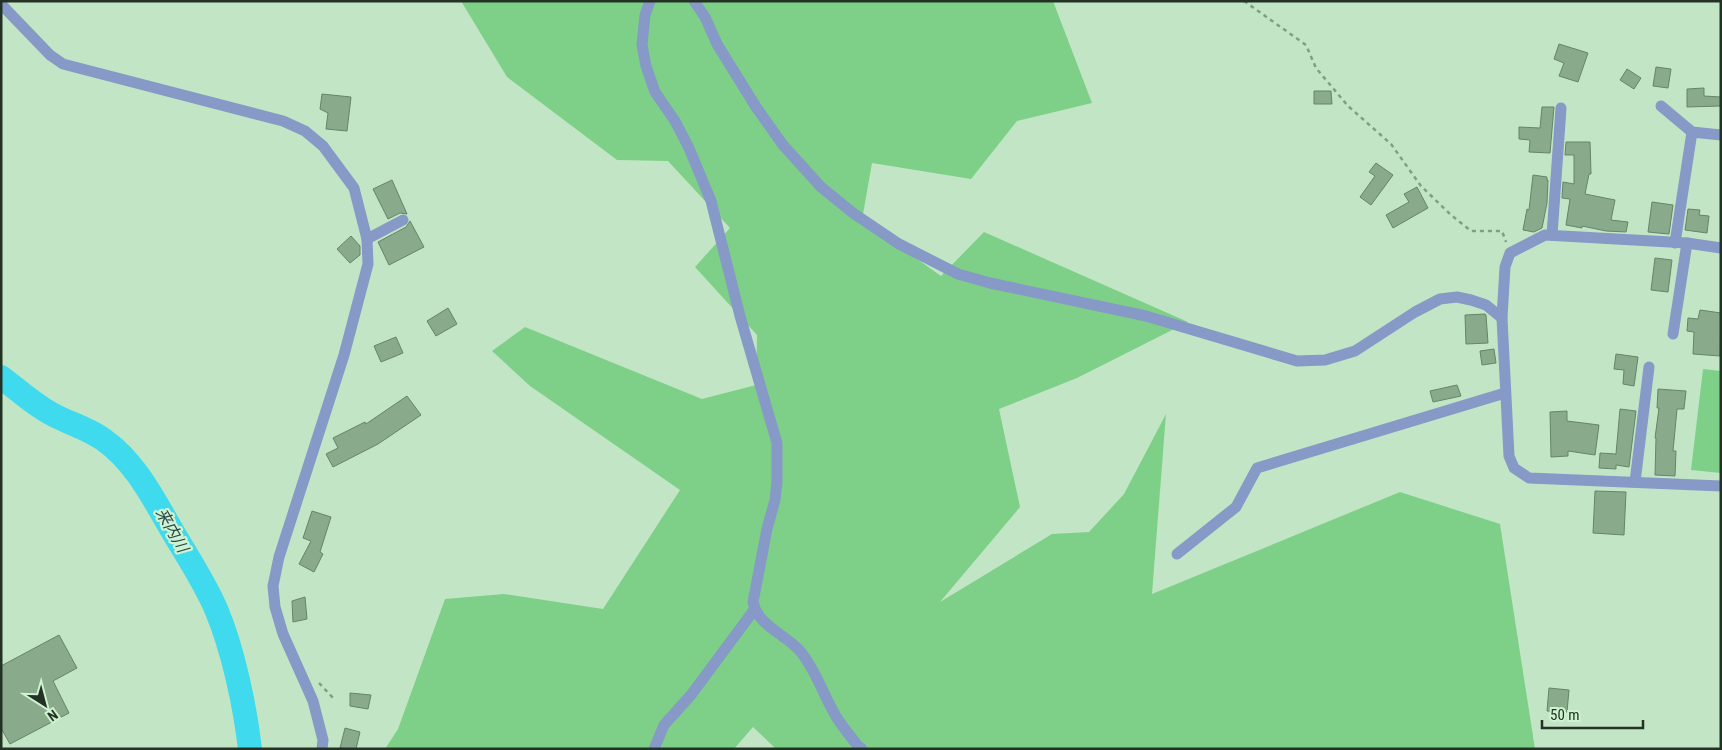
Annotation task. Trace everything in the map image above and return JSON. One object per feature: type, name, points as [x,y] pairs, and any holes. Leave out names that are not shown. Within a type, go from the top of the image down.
[{"type":"street","points":[[650,1],[642,45],[646,66],[655,92],[675,121],[690,148],[711,201],[740,316],[777,443],[777,482],[753,602],[754,610],[799,650],[817,677],[834,712],[857,745],[862,749]]},
{"type":"street","points":[[694,1],[705,17],[717,44],[756,107],[783,145],[821,187],[853,213],[899,244],[958,274],[990,283],[1146,316],[1297,361],[1324,360],[1355,351],[1440,298],[1458,297],[1471,300],[1486,305],[1502,318]]},
{"type":"street","points":[[1,4],[50,55],[64,64],[283,121],[304,131],[323,146],[354,188],[367,239],[368,264],[346,346],[279,557],[274,586],[275,608],[283,634],[312,701],[323,740],[322,749]]},
{"type":"street","points":[[1661,106],[1692,132],[1721,135]]},
{"type":"street","points":[[1552,235],[1561,108]]},
{"type":"street","points":[[1675,243],[1692,132]]},
{"type":"street","points":[[367,239],[403,220]]},
{"type":"street","points":[[1721,248],[1675,243],[1545,235],[1510,253],[1505,267],[1502,318],[1508,456],[1514,468],[1529,478],[1721,486]]},
{"type":"street","points":[[1673,334],[1687,244]]},
{"type":"street","points":[[1635,482],[1649,367]]},
{"type":"street","points":[[1177,554],[1236,507],[1257,468],[1505,393]]},
{"type":"street","points":[[654,749],[664,725],[691,695],[754,610]]},
{"type":"path","points":[[1244,1],[1306,45],[1316,68],[1348,106],[1391,144],[1421,186],[1451,215],[1471,231],[1502,231],[1510,253]]},
{"type":"green space","points":[[461,1],[1053,1],[1092,103],[1017,121],[971,179],[872,163],[862,220],[941,276],[984,232],[1188,322],[1077,378],[999,409],[1020,507],[940,602],[1052,534],[1089,532],[1124,494],[1166,414],[1152,594],[1400,492],[1500,524],[1535,749],[776,749],[753,727],[734,749],[385,749],[398,729],[445,599],[504,594],[603,609],[680,490],[530,386],[492,351],[525,327],[702,399],[756,385],[757,335],[695,267],[730,228],[668,161],[617,160],[507,77]]},
{"type":"green space","points":[[1703,369],[1721,371],[1721,473],[1691,470]]},
{"type":"building","points":[[1559,44],[1588,53],[1578,82],[1559,76],[1564,63],[1554,59]]},
{"type":"building","points":[[1656,67],[1671,69],[1668,88],[1653,86]]},
{"type":"building","points":[[1627,69],[1641,78],[1634,89],[1620,80]]},
{"type":"building","points":[[1704,88],[1704,96],[1721,97],[1721,106],[1687,107],[1687,89]]},
{"type":"building","points":[[1314,91],[1331,91],[1332,104],[1314,104]]},
{"type":"building","points":[[322,94],[351,97],[347,131],[326,129],[328,113],[320,109]]},
{"type":"building","points":[[1542,107],[1554,107],[1550,153],[1529,152],[1530,140],[1519,139],[1519,127],[1540,128]]},
{"type":"building","points":[[1566,142],[1590,142],[1591,174],[1589,174],[1585,194],[1615,200],[1611,220],[1628,222],[1626,232],[1566,225],[1570,199],[1562,198],[1563,182],[1574,184],[1574,155],[1565,155]]},
{"type":"building","points":[[1376,163],[1393,175],[1371,205],[1360,197],[1375,176],[1369,172]]},
{"type":"building","points":[[1533,175],[1547,177],[1548,180],[1547,203],[1542,228],[1534,232],[1523,230],[1527,209],[1529,210]]},
{"type":"building","points":[[392,180],[407,214],[400,213],[388,219],[373,189]]},
{"type":"building","points":[[1417,187],[1428,208],[1393,228],[1386,215],[1409,202],[1404,194]]},
{"type":"building","points":[[1652,202],[1673,205],[1669,234],[1648,232]]},
{"type":"building","points":[[1688,209],[1700,210],[1699,215],[1709,216],[1707,233],[1685,230]]},
{"type":"building","points":[[410,221],[424,247],[389,265],[378,242],[406,227]]},
{"type":"building","points":[[351,236],[360,246],[360,255],[350,263],[337,249]]},
{"type":"building","points":[[1655,258],[1672,260],[1668,292],[1651,290]]},
{"type":"building","points":[[448,308],[457,324],[436,336],[427,321]]},
{"type":"building","points":[[1700,310],[1721,313],[1720,356],[1693,354],[1694,332],[1687,331],[1688,318],[1698,319]]},
{"type":"building","points":[[1485,314],[1488,343],[1466,344],[1465,315]]},
{"type":"building","points":[[396,337],[403,353],[381,362],[374,346]]},
{"type":"building","points":[[1494,349],[1496,363],[1482,365],[1480,351]]},
{"type":"building","points":[[1616,354],[1638,357],[1634,386],[1623,384],[1624,370],[1614,369]]},
{"type":"building","points":[[1457,385],[1461,396],[1433,402],[1430,391]]},
{"type":"building","points":[[1658,389],[1686,391],[1684,409],[1677,409],[1673,451],[1676,451],[1675,476],[1655,475],[1655,438],[1659,408],[1657,408]]},
{"type":"building","points":[[407,396],[421,415],[378,444],[333,467],[326,454],[338,448],[333,438],[365,422],[366,424]]},
{"type":"building","points":[[1620,409],[1636,411],[1629,467],[1616,465],[1616,469],[1599,468],[1600,453],[1616,454]]},
{"type":"building","points":[[1567,411],[1567,421],[1599,425],[1595,455],[1568,451],[1568,456],[1551,457],[1550,412]]},
{"type":"building","points":[[1595,491],[1626,492],[1624,535],[1593,533]]},
{"type":"building","points":[[312,511],[331,517],[320,552],[323,554],[314,572],[299,564],[311,541],[303,538]]},
{"type":"building","points":[[305,597],[307,619],[293,622],[292,601]]},
{"type":"building","points":[[59,635],[77,668],[53,681],[69,713],[10,744],[1,728],[1,666]]},
{"type":"building","points":[[1549,688],[1569,690],[1567,712],[1547,711]]},
{"type":"building","points":[[350,693],[371,695],[368,709],[350,706]]},
{"type":"building","points":[[345,728],[360,732],[356,749],[340,748]]},
{"type":"waterway","name":"来内川","points":[[1,377],[43,409],[91,432],[115,448],[142,480],[200,578],[216,609],[238,678],[250,749]]}]
